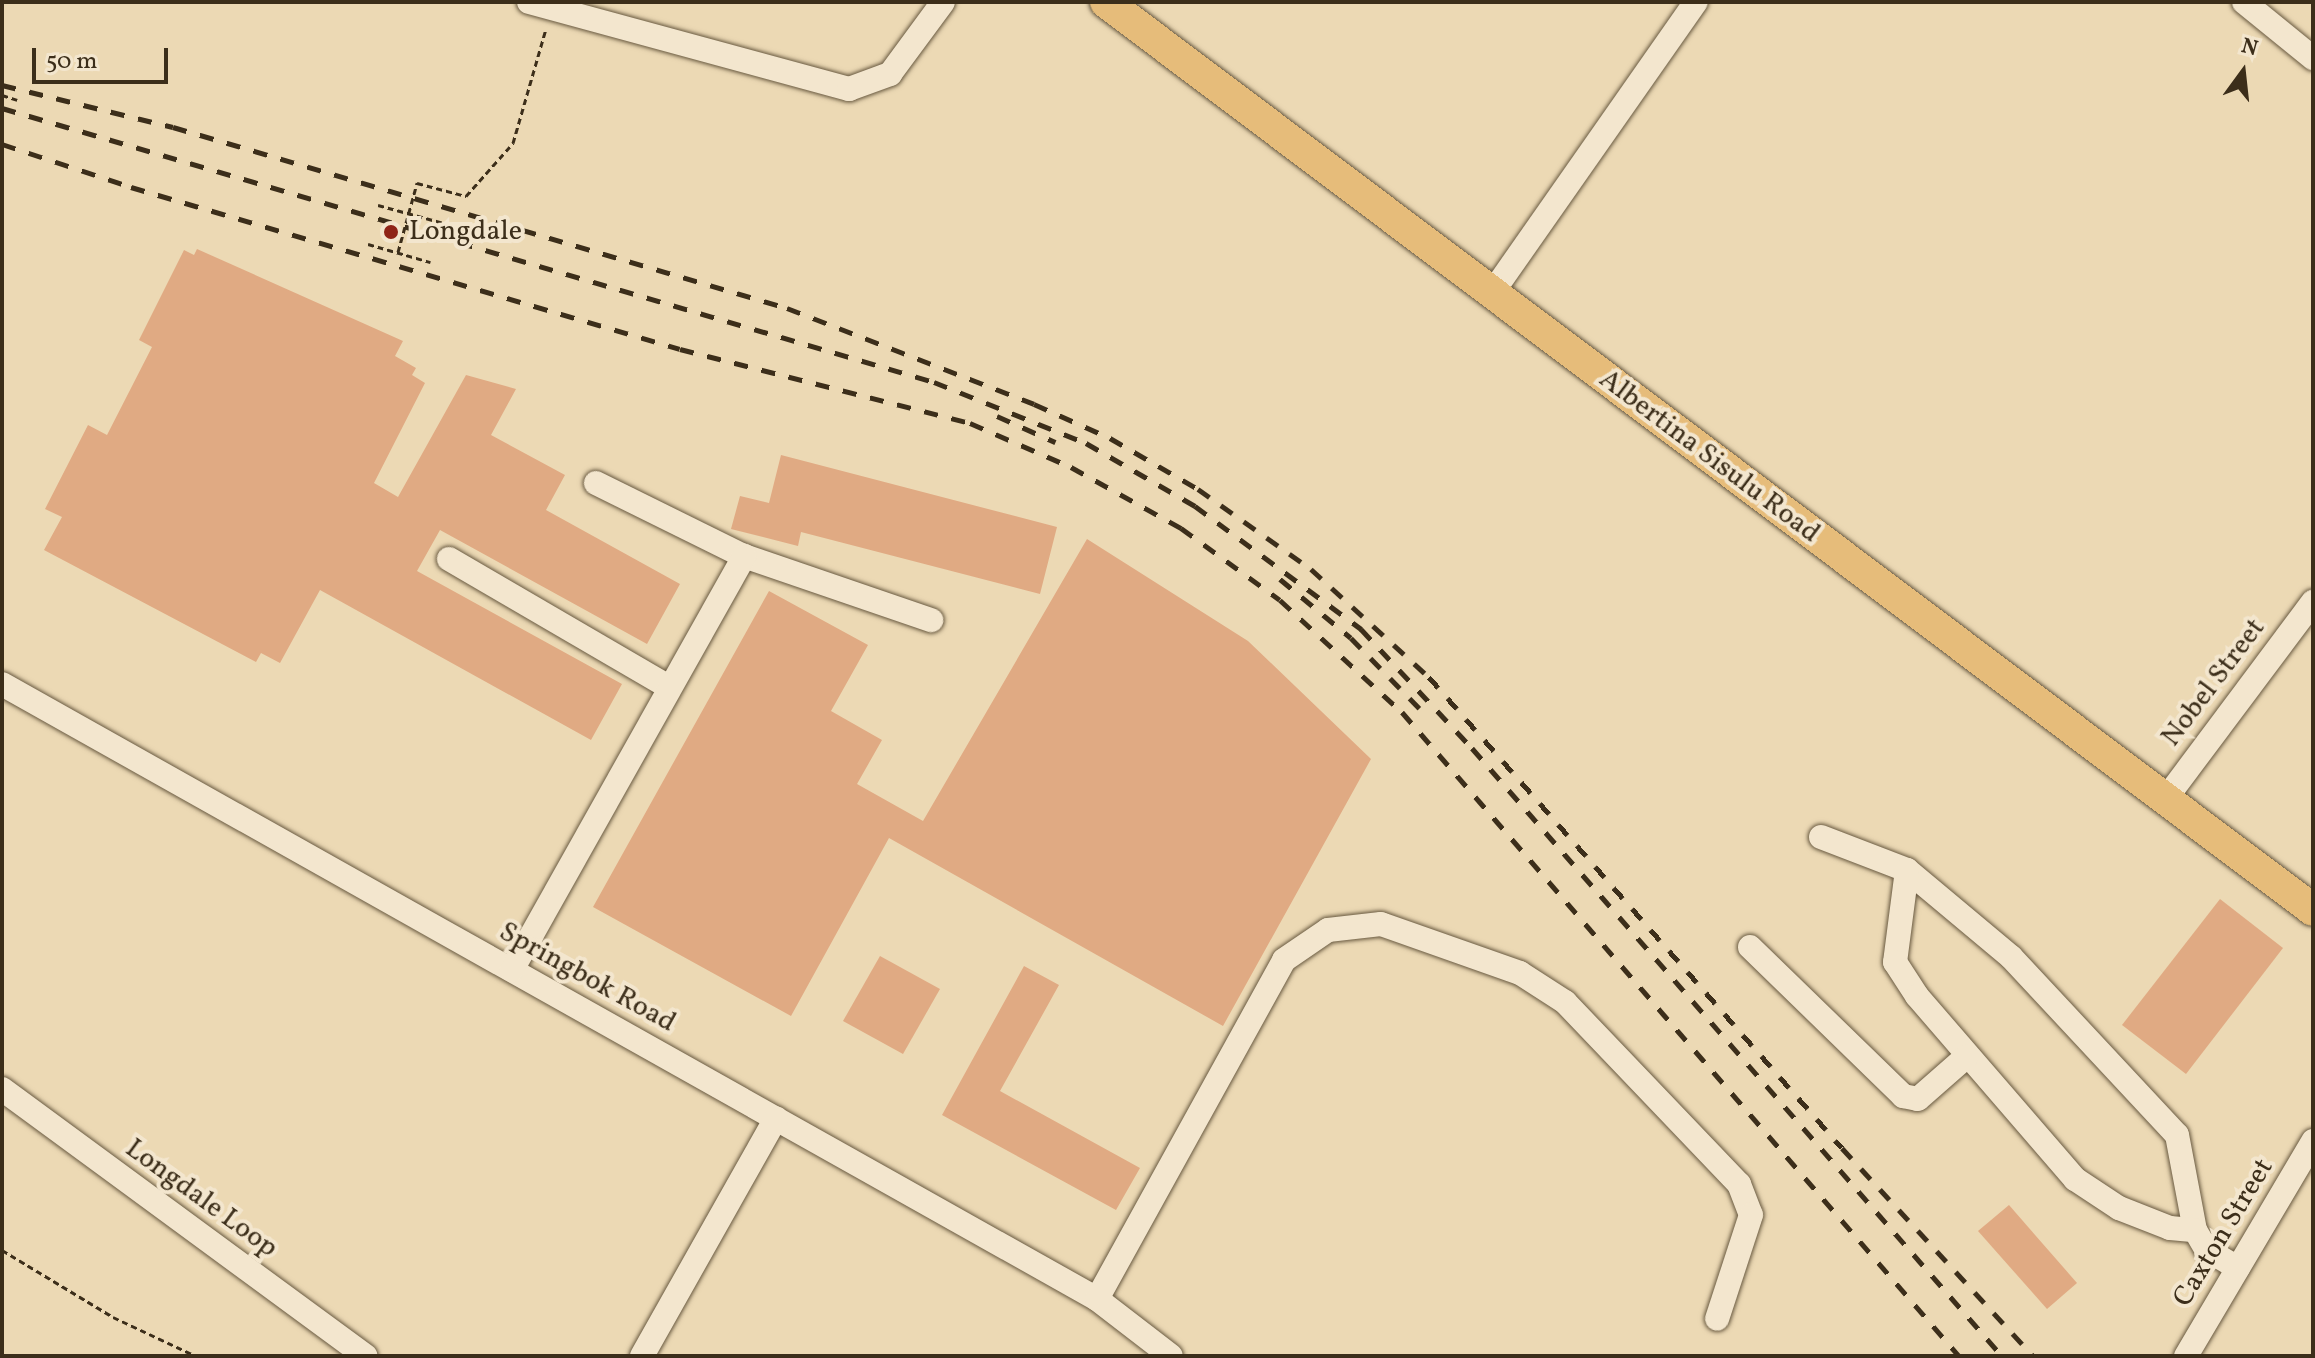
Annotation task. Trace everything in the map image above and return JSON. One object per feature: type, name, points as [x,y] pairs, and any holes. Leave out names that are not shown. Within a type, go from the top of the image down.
[{"type":"main road","name":"Albertina Sisulu Road","points":[[1106,2],[2164,801],[2313,910]]},
{"type":"street","points":[[541,5],[849,89],[890,74],[943,2]]},
{"type":"street","points":[[1492,293],[1696,2]]},
{"type":"street","points":[[2244,2],[2313,58]]},
{"type":"street","points":[[596,483],[744,556],[931,620]]},
{"type":"street","points":[[512,970],[744,556]]},
{"type":"street","points":[[449,559],[669,687]]},
{"type":"street","name":"Nobel Street","points":[[2164,801],[2313,602]]},
{"type":"street","name":"Springbok Road","points":[[2,684],[1097,1299],[1171,1356]]},
{"type":"street","points":[[1821,837],[1907,870],[2011,957],[2177,1135],[2195,1230],[2206,1249],[2238,1268]]},
{"type":"street","points":[[1907,870],[1895,962],[1966,1057],[2075,1179],[2094,1194],[2170,1228],[2195,1230]]},
{"type":"street","points":[[1097,1299],[1284,960],[1328,930],[1381,924],[1520,973],[1565,1002],[1739,1184],[1751,1215],[1717,1319]]},
{"type":"street","points":[[1750,947],[1903,1096],[1918,1099],[1966,1057]]},
{"type":"street","name":"Longdale Loop","points":[[2,1089],[365,1356]]},
{"type":"street","points":[[642,1356],[776,1118]]},
{"type":"street","name":"Caxton Street","points":[[2186,1356],[2313,1141]]},
{"type":"street","name":"Springbok Road","points":[[1138,1331],[1152,1356]]},
{"type":"path","points":[[398,252],[417,183],[466,196],[513,143],[541,5]]},
{"type":"path","points":[[2,95],[17,100]]},
{"type":"path","points":[[378,205],[444,223]]},
{"type":"path","points":[[368,244],[430,262]]},
{"type":"path","points":[[2,1250],[113,1317],[196,1356]]},
{"type":"building","points":[[197,249],[403,341],[395,356],[416,368],[412,375],[425,383],[374,483],[398,497],[466,375],[516,389],[491,435],[565,475],[546,510],[680,584],[647,644],[440,530],[417,571],[622,684],[591,740],[320,590],[280,663],[261,653],[256,662],[44,550],[62,517],[45,509],[88,425],[107,435],[152,347],[139,340],[184,250],[194,255]]},
{"type":"building","points":[[781,455],[1057,527],[1040,594],[801,532],[798,546],[731,529],[740,496],[769,503]]},
{"type":"building","points":[[1087,539],[1248,641],[1371,759],[1223,1026],[889,838],[791,1016],[593,907],[769,591],[868,645],[831,711],[882,740],[857,784],[923,821]]},
{"type":"building","points":[[2220,899],[2283,948],[2186,1074],[2122,1025]]},
{"type":"building","points":[[880,956],[940,989],[903,1054],[843,1021]]},
{"type":"building","points":[[1024,966],[1059,985],[1000,1091],[1140,1168],[1116,1210],[942,1115]]},
{"type":"building","points":[[2009,1205],[2077,1283],[2047,1309],[1978,1231]]},
{"type":"railway","points":[[2,85],[173,127],[787,308],[1034,404],[1110,438],[1198,489],[1311,569],[1429,677],[1842,1148],[2033,1356]]},
{"type":"railway","points":[[2,108],[934,382],[1086,443],[1195,506],[1361,629],[1472,748],[2002,1356]]},
{"type":"railway","points":[[2,144],[131,187],[680,349],[970,423],[1071,467],[1181,528],[1280,600],[1402,712],[1959,1356]]},
{"type":"railway","points":[[997,416],[1055,442]]},
{"type":"railway","points":[[1280,579],[1351,638],[1423,712]]},
{"type":"place","name":"Longdale","points":[[391,232]]}]
